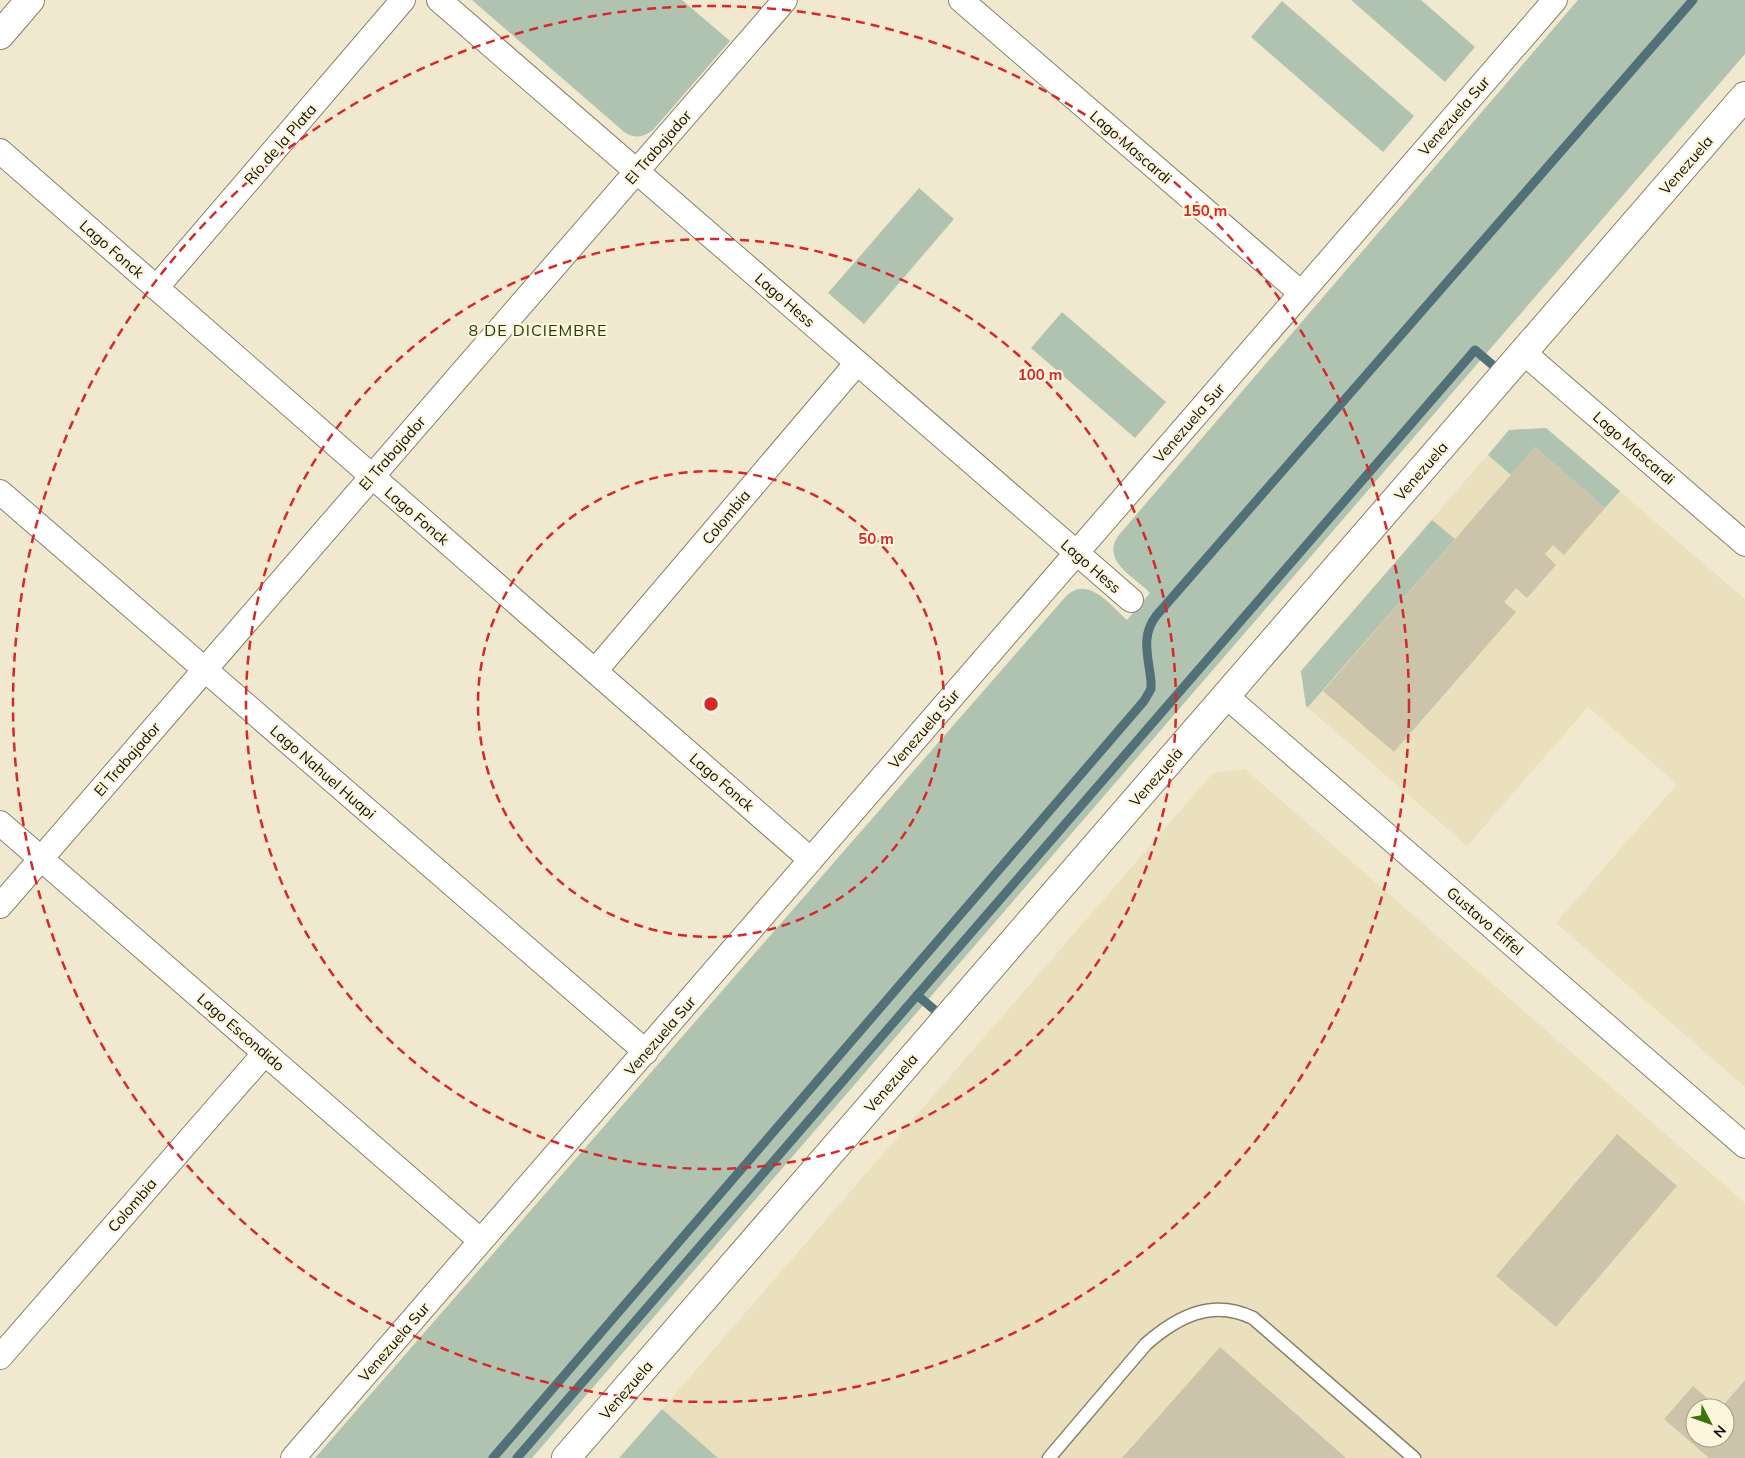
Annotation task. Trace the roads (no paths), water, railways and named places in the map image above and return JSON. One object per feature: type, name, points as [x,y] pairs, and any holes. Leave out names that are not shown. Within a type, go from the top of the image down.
[{"type":"street","points":[[0,35],[30,0]]},
{"type":"street","name":"Río de la Plata","points":[[156,288],[404,0]]},
{"type":"street","name":"Lago Hess","points":[[439,0],[1131,600]]},
{"type":"street","name":"El Trabajador","points":[[0,906],[785,0]]},
{"type":"street","name":"Lago Mascardi","points":[[961,0],[1301,293]]},
{"type":"street","name":"Venezuela Sur","points":[[294,1458],[1555,0]]},
{"type":"street","name":"Venezuela","points":[[566,1458],[1745,96]]},
{"type":"street","name":"Lago Fonck","points":[[0,151],[811,860]]},
{"type":"street","name":"Lago Mascardi","points":[[1523,352],[1745,544]]},
{"type":"street","name":"Colombia","points":[[595,671],[857,363]]},
{"type":"street","name":"Lago Nahuel Huapi","points":[[0,492],[646,1052]]},
{"type":"street","name":"Gustavo Eiffel","points":[[1226,696],[1745,1146]]},
{"type":"street","name":"Lago Escondido","points":[[0,823],[482,1241]]},
{"type":"street","name":"Colombia","points":[[0,1357],[265,1053]]},
{"type":"lane","points":[[1049,1458],[1135,1356],[1158,1334],[1186,1316],[1215,1310],[1228,1310],[1253,1318],[1414,1458]]},
{"type":"waterway","points":[[493,1458],[1144,701],[1151,689],[1147,648],[1148,632],[1156,616],[1693,0]]},
{"type":"waterway","points":[[517,1458],[1475,350],[1502,373]]},
{"type":"waterway","points":[[917,995],[944,1018]]},
{"type":"district","name":"8 DE DICIEMBRE","points":[[538,330]]}]
